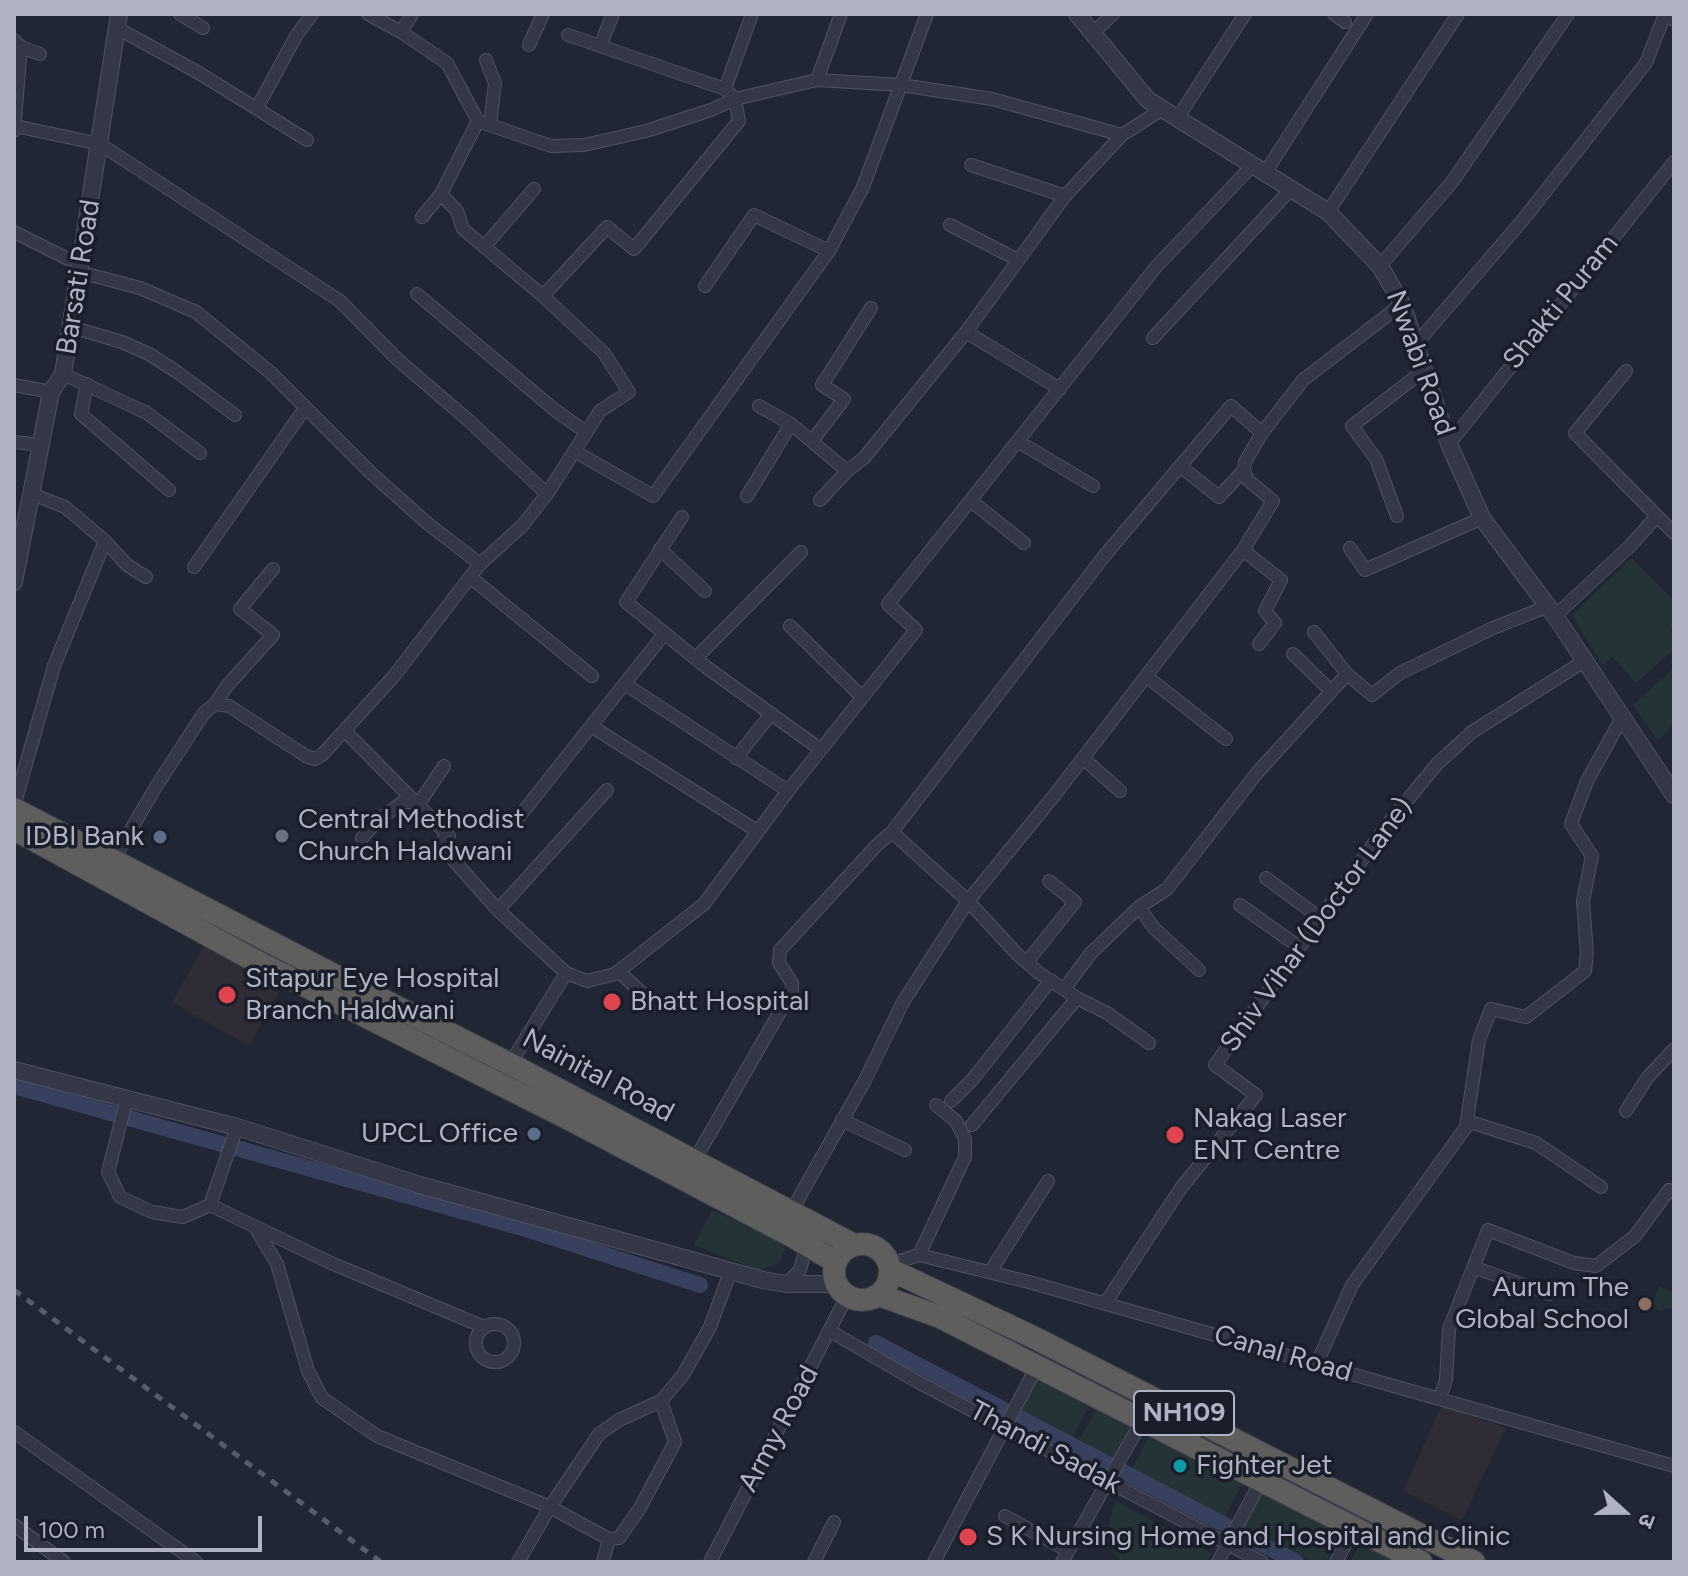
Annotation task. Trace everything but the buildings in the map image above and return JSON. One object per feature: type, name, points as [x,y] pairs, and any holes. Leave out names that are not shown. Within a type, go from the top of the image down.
[{"type":"highway","name":"Nainital Road","points":[[14,807],[807,1244],[839,1280]]},
{"type":"highway","name":"Nainital Road","points":[[14,829],[248,957],[472,1057],[510,1064],[854,1245]]},
{"type":"highway","points":[[867,1243],[887,1256],[889,1281],[879,1295],[863,1300],[839,1280],[844,1250],[854,1245],[867,1243]]},
{"type":"highway","name":"NH109","points":[[890,1267],[1474,1562]]},
{"type":"highway","name":"NH109","points":[[879,1295],[940,1317],[1421,1562]]},
{"type":"highway","points":[[1142,1421],[1154,1398]]},
{"type":"street","points":[[180,14],[203,28]]},
{"type":"street","points":[[257,108],[296,36],[312,14]]},
{"type":"street","points":[[368,14],[447,63],[484,123],[551,146],[584,145],[646,131],[735,99],[817,80],[901,85],[992,99],[1122,135]]},
{"type":"street","points":[[401,32],[412,14]]},
{"type":"street","points":[[529,45],[543,14]]},
{"type":"street","points":[[600,46],[613,14]]},
{"type":"street","points":[[725,89],[752,14]]},
{"type":"street","points":[[817,80],[841,14]]},
{"type":"street","points":[[574,451],[653,496],[829,251],[863,187],[927,14]]},
{"type":"street","name":"Nwabi Road","points":[[1077,14],[1148,100],[1328,212],[1380,266],[1402,304],[1449,444],[1482,518],[1623,716],[1669,772],[1674,795]]},
{"type":"street","points":[[1092,34],[1113,14]]},
{"type":"street","points":[[1177,119],[1245,14]]},
{"type":"street","points":[[345,731],[449,836],[439,844],[498,910],[566,973],[587,981],[618,971],[704,904],[820,749],[916,630],[888,604],[1156,267],[1258,169],[1367,14]]},
{"type":"street","points":[[1328,212],[1458,14]]},
{"type":"street","points":[[1380,266],[1452,182],[1568,14]]},
{"type":"street","points":[[1416,344],[1522,221],[1646,63],[1665,14],[1674,20]]},
{"type":"street","points":[[118,21],[153,46],[307,140]]},
{"type":"street","name":"Barsati Road","points":[[14,582],[20,529],[32,494],[51,392],[63,374],[118,21]]},
{"type":"street","points":[[543,296],[607,227],[634,249],[739,121],[735,99],[725,89],[568,35]]},
{"type":"street","points":[[40,54],[18,43],[14,129],[100,144],[340,301],[397,359],[547,494]]},
{"type":"street","points":[[422,217],[441,194],[484,123],[495,83],[486,60]]},
{"type":"street","points":[[820,500],[864,458],[966,332],[1016,259],[1065,196],[1122,135],[1161,110]]},
{"type":"street","name":"Shakti Puram","points":[[1449,444],[1674,162]]},
{"type":"street","points":[[971,165],[1065,196]]},
{"type":"street","points":[[484,247],[534,189]]},
{"type":"street","points":[[1153,338],[1291,189]]},
{"type":"street","points":[[215,704],[229,706],[315,759],[345,731],[394,676],[480,564],[522,526],[547,494],[600,411],[629,392],[604,353],[543,296],[463,229],[457,211],[441,194]]},
{"type":"street","points":[[705,286],[754,215],[829,251]]},
{"type":"street","points":[[950,225],[1016,259]]},
{"type":"street","points":[[14,232],[80,266],[196,312],[259,363],[394,493],[480,564]]},
{"type":"street","points":[[417,294],[556,411],[586,432]]},
{"type":"street","points":[[791,1212],[903,1002],[968,901],[1243,550],[1273,501],[1248,480],[1244,470],[1245,462],[1262,433],[1303,380],[1402,304]]},
{"type":"street","points":[[813,440],[844,399],[822,385],[871,308]]},
{"type":"street","points":[[71,327],[122,342],[149,354],[235,415]]},
{"type":"street","points":[[966,332],[1060,389]]},
{"type":"street","points":[[1397,516],[1376,459],[1352,426],[1423,371]]},
{"type":"street","points":[[1626,371],[1575,433],[1674,533]]},
{"type":"street","points":[[63,374],[147,413],[200,453]]},
{"type":"street","points":[[87,384],[81,414],[169,490]]},
{"type":"street","points":[[14,385],[51,392]]},
{"type":"street","points":[[759,406],[813,440],[847,471]]},
{"type":"street","points":[[694,1161],[792,991],[792,983],[779,963],[780,950],[892,832],[1105,555],[1231,406],[1262,433]]},
{"type":"street","points":[[194,567],[305,408]]},
{"type":"street","points":[[747,496],[791,424]]},
{"type":"street","points":[[14,442],[42,445]]},
{"type":"street","points":[[1019,442],[1093,486]]},
{"type":"street","points":[[1180,466],[1219,497],[1244,470]]},
{"type":"street","points":[[32,494],[65,507],[105,541],[127,565],[146,577]]},
{"type":"street","points":[[971,501],[1024,543]]},
{"type":"street","points":[[1314,632],[1347,674],[1372,695],[1400,673],[1493,628],[1550,611],[1630,546],[1657,516]]},
{"type":"street","points":[[682,517],[626,602],[820,749]]},
{"type":"street","points":[[1350,548],[1365,570],[1482,518]]},
{"type":"street","points":[[14,807],[54,666],[105,541]]},
{"type":"street","points":[[660,549],[705,591]]},
{"type":"street","points":[[1243,550],[1281,580],[1265,611],[1275,623],[1259,644]]},
{"type":"street","points":[[696,658],[801,552]]},
{"type":"street","points":[[113,860],[204,713],[273,635],[240,609],[273,569]]},
{"type":"street","points":[[470,577],[592,676]]},
{"type":"street","points":[[790,626],[862,697]]},
{"type":"street","points":[[519,817],[665,633]]},
{"type":"street","points":[[1293,654],[1331,691]]},
{"type":"street","name":"Shiv Vihar (Doctor Lane)","points":[[1106,1302],[1181,1188],[1256,1095],[1215,1065],[1387,825],[1437,764],[1472,732],[1586,660]]},
{"type":"street","points":[[1065,988],[1091,953],[1139,907],[1167,889],[1256,774],[1347,674]]},
{"type":"street","points":[[1146,676],[1226,739]]},
{"type":"street","points":[[625,684],[788,791]]},
{"type":"street","points":[[736,758],[771,714]]},
{"type":"street","points":[[1316,1365],[1352,1285],[1466,1127],[1479,1040],[1491,1009],[1526,1017],[1585,971],[1587,953],[1583,901],[1592,856],[1571,824],[1587,781],[1623,716]]},
{"type":"street","points":[[591,726],[757,831]]},
{"type":"street","points":[[1083,758],[1120,791]]},
{"type":"street","points":[[417,804],[444,766]]},
{"type":"street","points":[[498,910],[607,790]]},
{"type":"street","points":[[362,838],[378,820],[403,802],[417,804]]},
{"type":"street","points":[[892,832],[968,901],[1027,962],[1149,1043]]},
{"type":"street","points":[[1266,878],[1320,918]]},
{"type":"street","points":[[1027,962],[1075,902],[1049,881]]},
{"type":"street","points":[[1240,905],[1299,947]]},
{"type":"street","points":[[1139,907],[1153,927],[1199,970]]},
{"type":"street","points":[[618,971],[655,1005]]},
{"type":"street","points":[[510,1064],[566,973]]},
{"type":"street","points":[[951,1101],[973,1079],[1051,980]]},
{"type":"street","points":[[972,1125],[1077,998]]},
{"type":"street","points":[[1626,1111],[1647,1078],[1674,1049]]},
{"type":"street","points":[[14,1070],[123,1111],[235,1132],[731,1270],[786,1284],[839,1280]]},
{"type":"street","points":[[890,1267],[919,1255],[965,1157],[965,1139],[956,1121],[936,1105]]},
{"type":"street","points":[[123,1111],[108,1172],[120,1197],[152,1212],[183,1217],[210,1205],[235,1132]]},
{"type":"street","points":[[842,1120],[905,1150]]},
{"type":"street","points":[[1467,1121],[1536,1143],[1601,1187]]},
{"type":"street","points":[[990,1272],[1048,1181]]},
{"type":"street","points":[[1440,1397],[1446,1380],[1449,1329],[1488,1230],[1574,1263],[1596,1266],[1635,1236],[1669,1190],[1674,1192]]},
{"type":"street","points":[[210,1205],[356,1275],[484,1327]]},
{"type":"street","points":[[255,1227],[277,1264],[308,1371],[322,1398],[377,1436],[550,1507],[609,1539],[619,1538],[640,1508],[675,1442],[661,1401]]},
{"type":"street","points":[[786,1284],[800,1270],[807,1244]]},
{"type":"street","name":"Canal Road","points":[[919,1255],[1106,1302],[1674,1466]]},
{"type":"street","points":[[1473,1267],[1549,1294]]},
{"type":"street","points":[[518,1562],[599,1434],[619,1420],[661,1401],[683,1375],[710,1327],[731,1270]]},
{"type":"street","name":"Army Road","points":[[710,1562],[830,1331],[839,1280]]},
{"type":"street","name":"Thandi Sadak","points":[[830,1331],[1009,1417],[1262,1562]]},
{"type":"street","points":[[934,1562],[1037,1366]]},
{"type":"street","points":[[1005,1516],[1065,1557],[1142,1421]]},
{"type":"street","points":[[14,1432],[196,1562]]},
{"type":"street","points":[[1218,1562],[1261,1481]]},
{"type":"street","points":[[814,1562],[834,1522]]},
{"type":"street","points":[[14,1525],[64,1562]]},
{"type":"street","points":[[1336,1562],[1354,1528]]},
{"type":"street","points":[[603,1562],[609,1539]]},
{"type":"shaded area","points":[[1632,558],[1674,601],[1674,625],[1670,631],[1674,636],[1674,649],[1636,683],[1613,657],[1602,665],[1572,615]]},
{"type":"shaded area","points":[[1674,668],[1674,724],[1658,741],[1633,705]]},
{"type":"shaded area","name":"Sitapur Eye Hospital Branch Haldwani","points":[[204,946],[281,988],[249,1046],[172,1002]]},
{"type":"shaded area","points":[[712,1210],[783,1243],[785,1250],[780,1263],[758,1270],[694,1245]]},
{"type":"shaded area","points":[[1659,1286],[1674,1293],[1673,1307],[1661,1311],[1652,1306]]},
{"type":"shaded area","points":[[1039,1374],[1091,1402],[1072,1438],[1020,1411]]},
{"type":"shaded area","points":[[1099,1405],[1135,1424],[1114,1459],[1079,1440]]},
{"type":"shaded area","points":[[1442,1405],[1506,1428],[1462,1520],[1403,1491]]},
{"type":"shaded area","points":[[1150,1434],[1243,1481],[1225,1518],[1131,1470]]},
{"type":"shaded area","points":[[1261,1491],[1343,1533],[1327,1562],[1313,1562],[1244,1526]]},
{"type":"shaded area","points":[[1115,1500],[1213,1554],[1204,1562],[1122,1562],[1113,1552],[1108,1529]]},
{"type":"shaded area","points":[[1360,1544],[1395,1562],[1350,1562]]},
{"type":"waterway","points":[[14,1086],[519,1227],[700,1285]]},
{"type":"waterway","points":[[876,1343],[1296,1562]]},
{"type":"railway","points":[[14,1290],[381,1562]]},
{"type":"place","name":"Central Methodist Church Haldwani","points":[[282,836]]},
{"type":"place","name":"IDBI Bank","points":[[160,837]]},
{"type":"place","name":"Sitapur Eye Hospital Branch Haldwani","points":[[227,995]]},
{"type":"place","name":"Bhatt Hospital","points":[[612,1002]]},
{"type":"place","name":"UPCL Office","points":[[534,1134]]},
{"type":"place","name":"Nakag Laser ENT Centre","points":[[1175,1135]]},
{"type":"place","name":"Aurum The Global School","points":[[1645,1304]]},
{"type":"place","name":"Fighter Jet","points":[[1180,1466]]},
{"type":"place","name":"S K Nursing Home and Hospital and Clinic","points":[[968,1537]]}]
